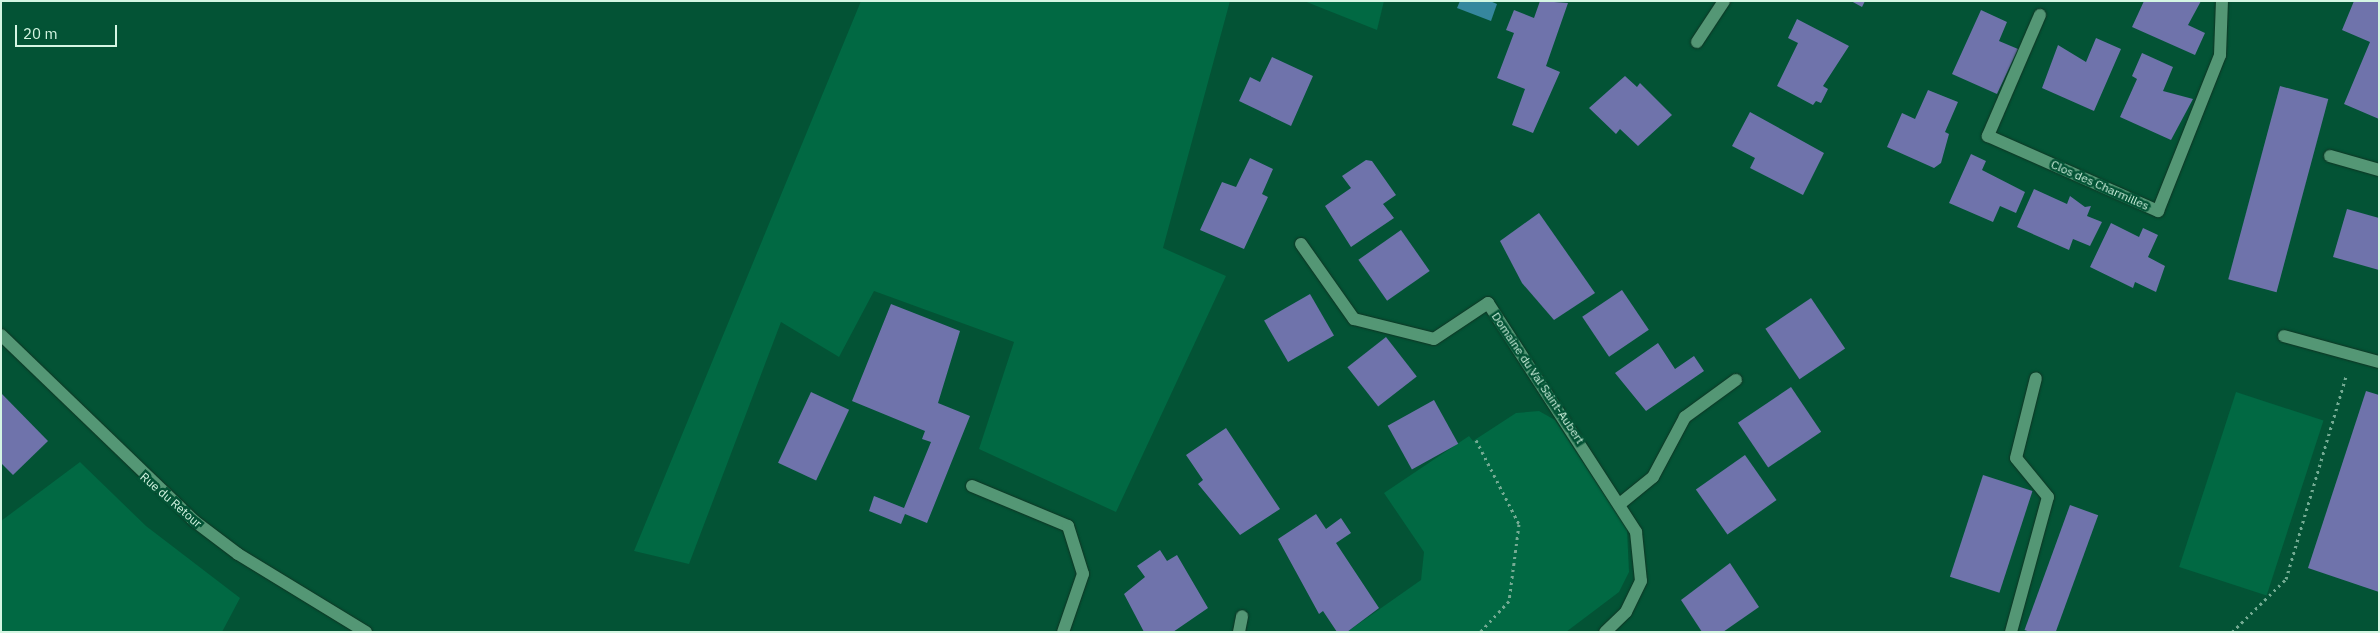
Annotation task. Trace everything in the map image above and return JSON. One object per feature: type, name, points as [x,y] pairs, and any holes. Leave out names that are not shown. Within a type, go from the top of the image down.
[{"type":"street","points":[[1697,42],[1724,1]]},
{"type":"street","name":"Clos des Charmilles","points":[[2040,14],[1988,136],[2158,211],[2220,55],[2222,1]]},
{"type":"street","points":[[2330,156],[2379,170]]},
{"type":"street","name":"Domaine du Val Saint-Aubert","points":[[1301,244],[1354,320],[1434,339],[1488,303],[1622,503],[1641,551],[1641,581],[1626,612],[1605,632]]},
{"type":"street","name":"Rue du Retour","points":[[1,335],[193,520],[238,554],[366,632]]},
{"type":"street","points":[[2284,336],[2379,362]]},
{"type":"street","points":[[2011,632],[2048,497],[2016,458],[2036,378]]},
{"type":"street","points":[[1622,503],[1653,477],[1685,417],[1736,380]]},
{"type":"street","points":[[972,486],[1068,526],[1083,574],[1063,632]]},
{"type":"street","points":[[1239,632],[1242,616]]},
{"type":"path","points":[[2232,632],[2286,579],[2353,355]]},
{"type":"path","points":[[1476,440],[1519,524],[1509,600],[1480,632]]},
{"type":"green space","points":[[861,1],[1230,1],[1163,248],[1226,276],[1116,512],[979,449],[1014,342],[874,291],[839,357],[781,322],[689,564],[634,551]]},
{"type":"green space","points":[[1304,1],[1384,1],[1377,30]]},
{"type":"green space","points":[[2236,392],[2323,420],[2267,595],[2179,567]]},
{"type":"green space","points":[[1539,411],[1555,420],[1627,529],[1629,572],[1619,592],[1566,632],[1347,632],[1421,580],[1424,552],[1384,493],[1469,436],[1473,441],[1516,413]]},
{"type":"green space","points":[[80,462],[146,526],[240,598],[222,632],[1,632],[1,521]]},
{"type":"water","points":[[1460,1],[1490,1],[1497,4],[1491,21],[1457,8]]},
{"type":"building","points":[[1540,1],[1568,3],[1546,66],[1560,72],[1533,133],[1512,125],[1525,89],[1497,78],[1514,33],[1506,30],[1514,10],[1534,18]]},
{"type":"building","points":[[1851,1],[1865,1],[1862,7]]},
{"type":"building","points":[[2144,1],[2201,1],[2188,25],[2205,33],[2195,55],[2132,27]]},
{"type":"building","points":[[2354,1],[2379,1],[2379,119],[2344,104],[2370,42],[2342,30]]},
{"type":"building","points":[[1981,10],[2007,22],[1999,41],[2018,49],[1997,94],[1952,74]]},
{"type":"building","points":[[1797,19],[1849,46],[1823,86],[1828,89],[1821,103],[1816,101],[1813,105],[1777,86],[1798,43],[1788,38]]},
{"type":"building","points":[[2096,38],[2121,49],[2094,111],[2042,88],[2058,45],[2086,62]]},
{"type":"building","points":[[2142,53],[2173,67],[2163,91],[2193,99],[2171,140],[2120,117],[2137,79],[2132,76]]},
{"type":"building","points":[[1272,57],[1313,76],[1291,126],[1239,101],[1250,77],[1260,82]]},
{"type":"building","points":[[1625,76],[1637,87],[1640,83],[1672,115],[1638,146],[1620,129],[1616,134],[1589,108]]},
{"type":"building","points":[[2280,86],[2328,99],[2277,292],[2228,279]]},
{"type":"building","points":[[1928,90],[1958,102],[1945,132],[1949,134],[1941,163],[1934,168],[1887,147],[1902,113],[1915,119]]},
{"type":"building","points":[[1750,112],[1824,153],[1803,195],[1750,168],[1755,158],[1732,146]]},
{"type":"building","points":[[1971,154],[1986,161],[1982,170],[2025,192],[2016,213],[2000,206],[1993,222],[1949,203]]},
{"type":"building","points":[[1250,158],[1273,169],[1262,194],[1268,197],[1244,249],[1200,230],[1222,182],[1236,187]]},
{"type":"building","points":[[1366,160],[1372,161],[1396,195],[1383,204],[1394,218],[1351,247],[1325,206],[1351,188],[1342,176]]},
{"type":"building","points":[[2034,189],[2067,204],[2070,196],[2085,207],[2091,206],[2087,216],[2102,222],[2090,246],[2073,239],[2069,250],[2017,227]]},
{"type":"building","points":[[2347,209],[2379,218],[2379,270],[2333,257]]},
{"type":"building","points":[[1539,213],[1595,293],[1554,320],[1522,283],[1500,241]]},
{"type":"building","points":[[2111,223],[2139,237],[2143,228],[2158,235],[2148,257],[2165,266],[2156,292],[2135,282],[2133,288],[2090,267]]},
{"type":"building","points":[[1401,230],[1430,271],[1387,301],[1358,260]]},
{"type":"building","points":[[1622,290],[1649,330],[1609,357],[1582,317]]},
{"type":"building","points":[[1310,294],[1334,336],[1288,362],[1264,320]]},
{"type":"building","points":[[1811,298],[1845,349],[1800,379],[1765,329]]},
{"type":"building","points":[[891,304],[960,331],[938,403],[970,416],[927,523],[905,514],[901,524],[869,511],[874,496],[904,508],[931,442],[922,439],[925,431],[852,401]]},
{"type":"building","points":[[1386,337],[1417,376],[1378,407],[1347,367]]},
{"type":"building","points":[[1658,343],[1675,369],[1694,356],[1704,371],[1646,411],[1615,373]]},
{"type":"building","points":[[1791,387],[1821,432],[1768,468],[1738,423]]},
{"type":"building","points":[[2366,391],[2379,395],[2379,592],[2308,568]]},
{"type":"building","points":[[811,392],[849,410],[816,480],[778,463]]},
{"type":"building","points":[[1,393],[48,441],[13,475],[1,463]]},
{"type":"building","points":[[1434,400],[1458,444],[1412,469],[1388,426]]},
{"type":"building","points":[[1226,428],[1280,509],[1240,535],[1198,484],[1203,480],[1186,455]]},
{"type":"building","points":[[1745,455],[1777,500],[1727,534],[1696,489]]},
{"type":"building","points":[[1983,475],[2032,491],[1999,593],[1950,577]]},
{"type":"building","points":[[2070,505],[2098,515],[2056,632],[2030,632],[2025,630]]},
{"type":"building","points":[[1316,514],[1326,529],[1341,518],[1351,533],[1336,543],[1379,608],[1347,632],[1337,632],[1323,611],[1319,614],[1278,539]]},
{"type":"building","points":[[1160,550],[1167,561],[1177,555],[1208,608],[1173,632],[1144,632],[1124,594],[1145,577],[1137,566]]},
{"type":"building","points":[[1730,563],[1759,607],[1723,632],[1702,632],[1681,600]]}]
